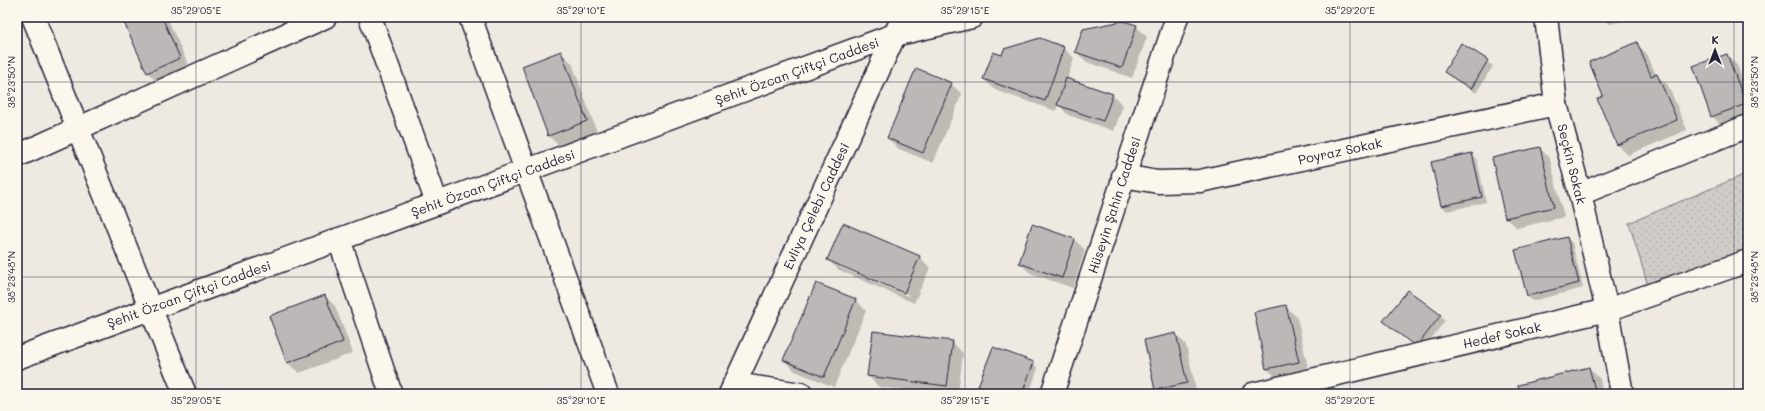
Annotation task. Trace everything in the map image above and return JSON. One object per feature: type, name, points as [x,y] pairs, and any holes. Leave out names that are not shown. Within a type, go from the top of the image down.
[{"type":"street","points":[[33,17],[186,394]]},
{"type":"street","points":[[17,156],[325,17]]},
{"type":"street","points":[[370,17],[437,203]]},
{"type":"street","points":[[470,17],[608,394]]},
{"type":"street","name":"Şehit Özcan Çiftçi Caddesi","points":[[17,358],[526,170],[899,26],[972,17]]},
{"type":"street","name":"Hüseyin Şahin Caddesi","points":[[1052,394],[1176,17]]},
{"type":"street","name":"Seçkin Sokak","points":[[1546,17],[1556,104],[1580,194],[1607,310],[1622,394]]},
{"type":"street","name":"Evliya Çelebi Caddesi","points":[[732,389],[899,26]]},
{"type":"street","name":"Poyraz Sokak","points":[[1123,176],[1158,182],[1206,180],[1556,104]]},
{"type":"street","points":[[1580,194],[1748,126]]},
{"type":"street","points":[[339,239],[391,394]]},
{"type":"street","name":"Hedef Sokak","points":[[1253,394],[1607,310],[1748,261]]},
{"type":"street","points":[[732,389],[801,394]]},
{"type":"shaded area","points":[[1748,173],[1748,271],[1653,302],[1629,223]]},
{"type":"building","points":[[162,17],[180,58],[147,73],[122,18]]},
{"type":"building","points":[[1123,21],[1137,25],[1122,68],[1075,52],[1083,29]]},
{"type":"building","points":[[1040,38],[1064,47],[1045,101],[983,79],[993,52],[1002,55],[1004,49]]},
{"type":"building","points":[[1637,42],[1651,76],[1657,74],[1677,120],[1617,145],[1597,99],[1603,96],[1589,62]]},
{"type":"building","points":[[1461,43],[1488,60],[1471,89],[1444,72]]},
{"type":"building","points":[[561,51],[587,121],[548,136],[522,66]]},
{"type":"building","points":[[1727,54],[1746,104],[1711,117],[1693,66]]},
{"type":"building","points":[[916,68],[952,83],[923,153],[887,138]]},
{"type":"building","points":[[1066,78],[1113,94],[1103,121],[1057,105]]},
{"type":"building","points":[[1540,147],[1554,207],[1505,218],[1492,158]]},
{"type":"building","points":[[1472,153],[1482,197],[1441,206],[1431,162]]},
{"type":"building","points":[[843,223],[920,256],[904,293],[827,260]]},
{"type":"building","points":[[1032,224],[1075,239],[1062,278],[1019,263]]},
{"type":"building","points":[[1567,237],[1579,283],[1527,296],[1515,250]]},
{"type":"building","points":[[816,283],[856,299],[824,377],[783,360]]},
{"type":"building","points":[[1408,290],[1441,315],[1416,347],[1383,321]]},
{"type":"building","points":[[325,295],[343,342],[287,363],[269,316]]},
{"type":"building","points":[[1286,305],[1299,362],[1266,369],[1254,312]]},
{"type":"building","points":[[873,331],[953,341],[947,386],[867,376]]},
{"type":"building","points":[[1176,333],[1187,383],[1155,390],[1144,340]]},
{"type":"building","points":[[993,347],[1034,362],[1022,394],[1000,394],[978,386]]},
{"type":"building","points":[[1589,367],[1596,394],[1520,394],[1518,385]]}]
